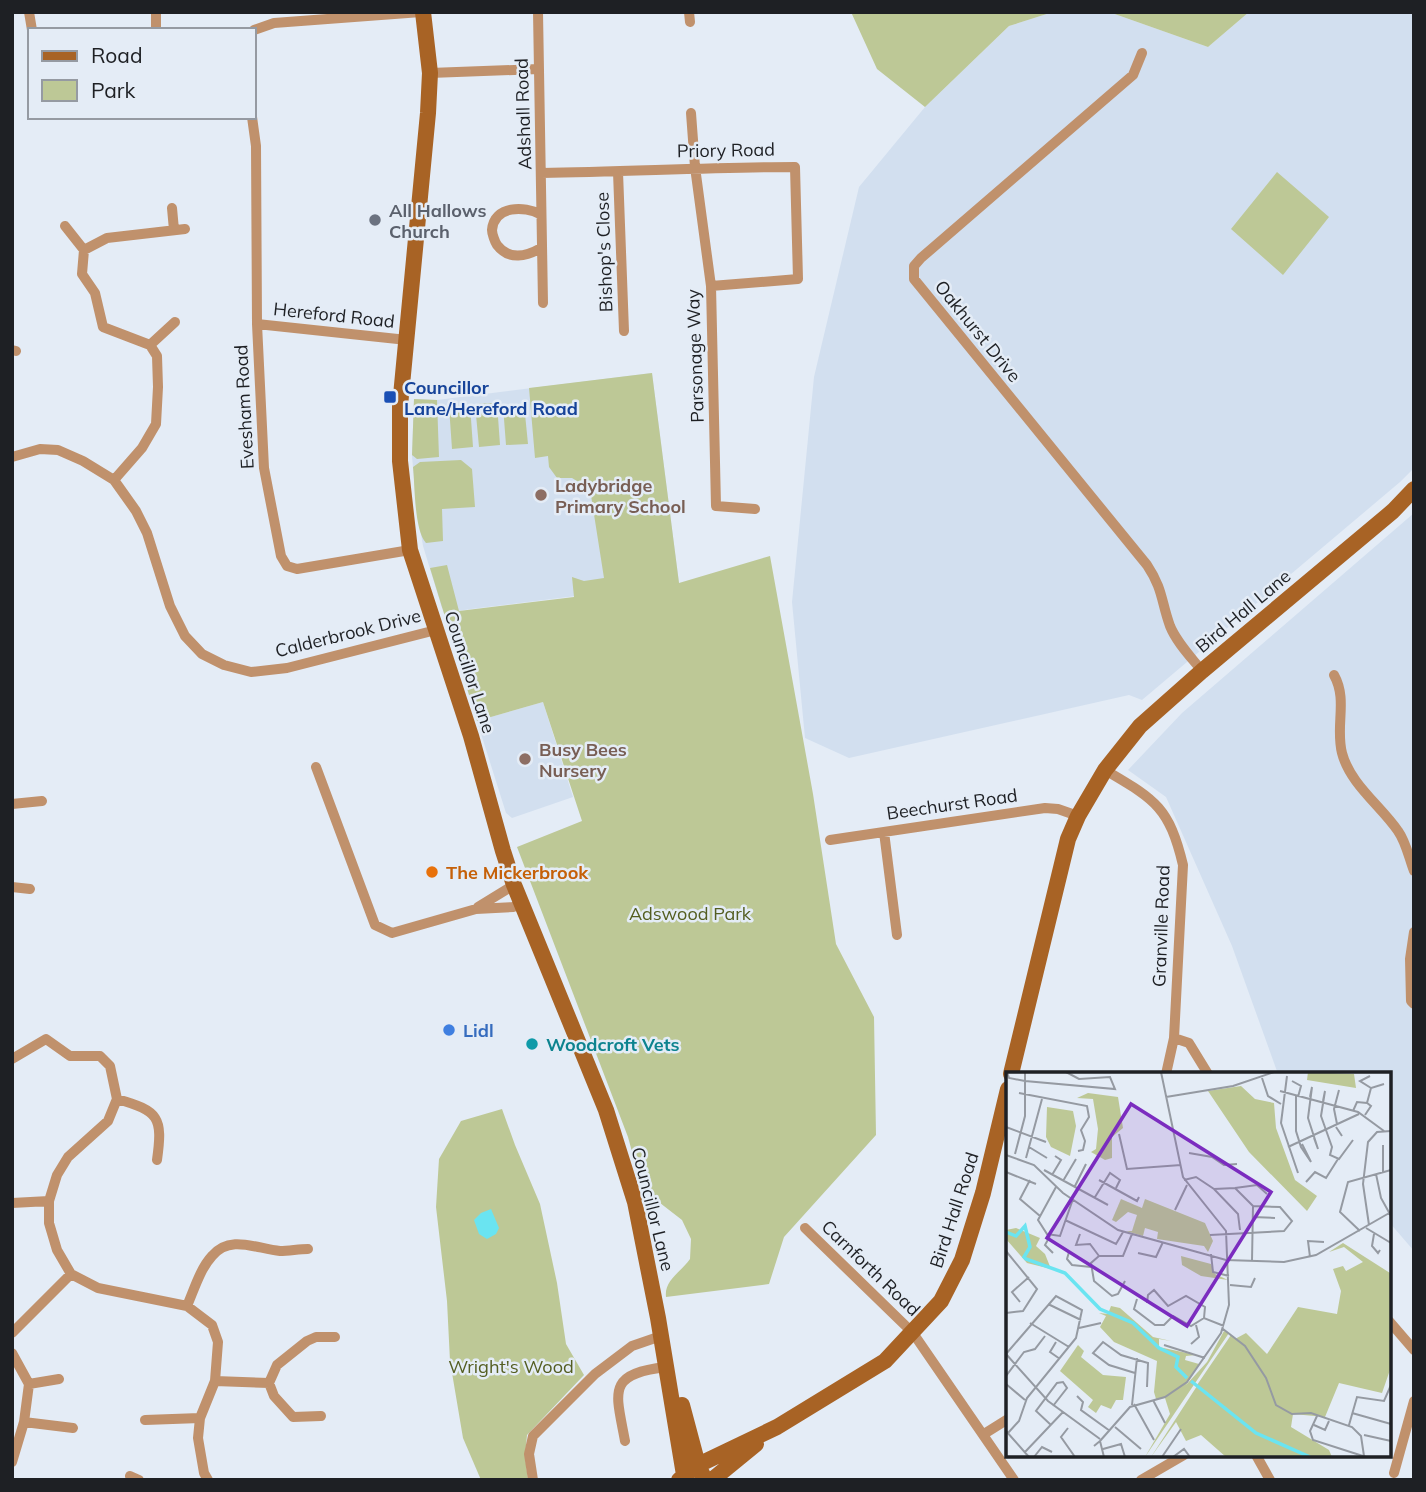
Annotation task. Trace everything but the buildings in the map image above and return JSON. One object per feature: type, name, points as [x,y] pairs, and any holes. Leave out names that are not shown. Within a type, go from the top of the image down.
[{"type":"street","points":[[256,29],[274,23],[422,12]]},
{"type":"street","name":"Councillor Lane","points":[[422,12],[430,73],[400,442],[410,550],[471,736],[514,885],[606,1110],[635,1202],[658,1318],[683,1478]]},
{"type":"street","name":"Adshall Road","points":[[538,12],[543,303]]},
{"type":"street","name":"Oakhurst Drive","points":[[1142,52],[1133,75],[921,258],[914,266],[914,279],[1147,565],[1158,582],[1170,626],[1202,671]]},
{"type":"street","points":[[430,73],[539,69]]},
{"type":"street","name":"Parsonage Way","points":[[691,113],[695,167],[711,286],[716,506],[755,509]]},
{"type":"street","name":"Evesham Road","points":[[252,119],[256,146],[257,324],[264,468],[283,561],[287,566],[297,569],[410,550]]},
{"type":"street","name":"Priory Road","points":[[542,173],[695,167],[795,167],[798,279],[711,286]]},
{"type":"street","name":"Bishop's Close","points":[[618,172],[624,331]]},
{"type":"street","points":[[84,250],[107,238],[179,229],[172,208]]},
{"type":"street","points":[[540,214],[529,208],[511,209],[498,216],[492,230],[496,243],[504,253],[515,256],[529,255],[541,248]]},
{"type":"street","points":[[65,226],[84,250],[82,274],[95,293],[99,330],[150,345],[157,356],[156,424],[142,448],[114,480]]},
{"type":"street","points":[[150,345],[175,322]]},
{"type":"street","name":"Hereford Road","points":[[257,324],[407,340]]},
{"type":"street","name":"Calderbrook Drive","points":[[12,457],[40,449],[58,450],[83,460],[114,480],[147,533],[170,606],[184,636],[202,654],[224,665],[251,672],[287,668],[436,630]]},
{"type":"street","name":"Bird Hall Lane","points":[[1105,769],[1140,726],[1392,511],[1414,489]]},
{"type":"street","points":[[1334,675],[1342,697],[1341,752],[1348,770],[1400,833],[1414,871]]},
{"type":"street","points":[[316,767],[375,925],[392,933],[476,909],[522,904]]},
{"type":"street","points":[[1012,1072],[1068,839],[1077,816],[1105,769]]},
{"type":"street","name":"Granville Road","points":[[1105,769],[1155,801],[1165,814],[1180,850],[1183,865],[1174,1038],[1166,1072]]},
{"type":"street","points":[[12,804],[42,801]]},
{"type":"street","name":"Beechurst Road","points":[[830,840],[1045,808],[1058,809],[1077,816]]},
{"type":"street","points":[[884,832],[897,935]]},
{"type":"street","points":[[476,909],[514,885]]},
{"type":"street","points":[[12,887],[30,889]]},
{"type":"street","points":[[1414,932],[1410,959],[1411,1000],[1414,1004]]},
{"type":"street","points":[[1174,1038],[1189,1043],[1207,1072]]},
{"type":"street","points":[[12,1059],[46,1039],[70,1056],[100,1056],[110,1066],[117,1099],[108,1121],[68,1157],[57,1175],[49,1201],[49,1223],[71,1274],[111,1291],[187,1306],[212,1325],[218,1342],[215,1381],[200,1418],[198,1438],[206,1476],[193,1480]]},
{"type":"street","name":"Bird Hall Road","points":[[683,1478],[702,1472],[885,1361],[941,1301],[962,1260],[983,1193],[1006,1097]]},
{"type":"street","points":[[117,1099],[144,1107],[154,1116],[161,1132],[157,1160]]},
{"type":"street","points":[[12,1203],[49,1201]]},
{"type":"street","name":"Carnforth Road","points":[[805,1228],[913,1333],[1014,1480]]},
{"type":"street","points":[[187,1306],[206,1264],[214,1253],[226,1246],[241,1243],[282,1251],[308,1249]]},
{"type":"street","points":[[12,1333],[71,1274]]},
{"type":"street","name":"Councillor Lane","points":[[658,1318],[702,1472]]},
{"type":"street","points":[[1391,1323],[1414,1350]]},
{"type":"street","points":[[321,1416],[293,1417],[274,1396],[269,1383],[277,1365],[307,1341],[316,1336],[335,1337]]},
{"type":"street","points":[[533,1480],[530,1454],[533,1436],[595,1374],[632,1346],[661,1336]]},
{"type":"street","points":[[12,1353],[29,1384],[24,1422],[12,1462]]},
{"type":"street","points":[[625,1441],[616,1394],[619,1386],[641,1371],[666,1367]]},
{"type":"street","points":[[29,1384],[59,1379]]},
{"type":"street","points":[[215,1381],[269,1383]]},
{"type":"street","points":[[1394,1473],[1414,1401]]},
{"type":"street","points":[[145,1420],[200,1418]]},
{"type":"street","points":[[984,1434],[1006,1420]]},
{"type":"street","points":[[24,1422],[73,1428]]},
{"type":"street","name":"Bird Hall Road","points":[[712,1480],[777,1427]]},
{"type":"street","points":[[1145,1479],[1181,1457]]},
{"type":"street","points":[[1257,1457],[1270,1480]]},
{"type":"shaded area","points":[[1053,12],[1109,12],[1208,47],[1249,12],[1414,12],[1414,468],[1142,700],[1129,695],[849,758],[805,738],[792,602],[814,377],[859,187],[925,107],[1009,26]]},
{"type":"shaded area","name":"Ladybridge Primary School","points":[[652,373],[679,583],[451,612],[442,608],[423,546],[416,503],[412,456],[414,399],[437,400]]},
{"type":"shaded area","points":[[1414,513],[1414,1251],[1391,1224],[1391,1072],[1277,1072],[1232,946],[1166,797],[1128,770],[1182,713]]},
{"type":"shaded area","name":"Busy Bees Nursery","points":[[543,702],[573,797],[512,818],[506,813],[477,721]]},
{"type":"green space","points":[[851,12],[1053,12],[1009,26],[925,107],[877,69]]},
{"type":"green space","points":[[1109,12],[1249,12],[1208,47]]},
{"type":"green space","points":[[1277,172],[1329,217],[1283,275],[1231,229]]},
{"type":"green space","name":"Adswood Park","points":[[652,373],[679,583],[770,556],[813,794],[836,944],[874,1017],[876,1135],[784,1237],[769,1284],[666,1297],[670,1281],[690,1259],[691,1239],[682,1220],[642,1189],[628,1137],[517,847],[582,821],[543,702],[477,721],[430,568],[447,565],[459,611],[574,597],[572,577],[584,581],[604,578],[590,489],[572,478],[557,478],[549,467],[548,456],[535,458],[529,388]]},
{"type":"green space","points":[[414,399],[437,400],[439,457],[417,459],[412,455]]},
{"type":"green space","points":[[497,403],[500,445],[479,447],[475,404]]},
{"type":"green space","points":[[524,404],[528,444],[506,445],[503,406]]},
{"type":"green space","points":[[470,405],[473,447],[452,449],[449,406]]},
{"type":"green space","points":[[461,460],[472,469],[475,507],[442,509],[443,541],[426,543],[417,518],[413,467],[420,462]]},
{"type":"green space","name":"Wright's Wood","points":[[502,1109],[540,1204],[557,1283],[566,1344],[584,1375],[527,1435],[525,1456],[528,1480],[481,1480],[463,1438],[450,1361],[447,1301],[436,1207],[439,1159],[461,1121]]},
{"type":"water","points":[[491,1209],[499,1228],[496,1234],[487,1239],[479,1234],[474,1220]]},
{"type":"place","name":"All Hallows Church","points":[[375,220]]},
{"type":"place","name":"Councillor Lane/Hereford Road","points":[[390,397]]},
{"type":"place","name":"Ladybridge Primary School","points":[[541,495]]},
{"type":"place","name":"Busy Bees Nursery","points":[[525,759]]},
{"type":"place","name":"The Mickerbrook","points":[[432,872]]},
{"type":"place","name":"Lidl","points":[[449,1030]]},
{"type":"place","name":"Woodcroft Vets","points":[[532,1044]]}]
